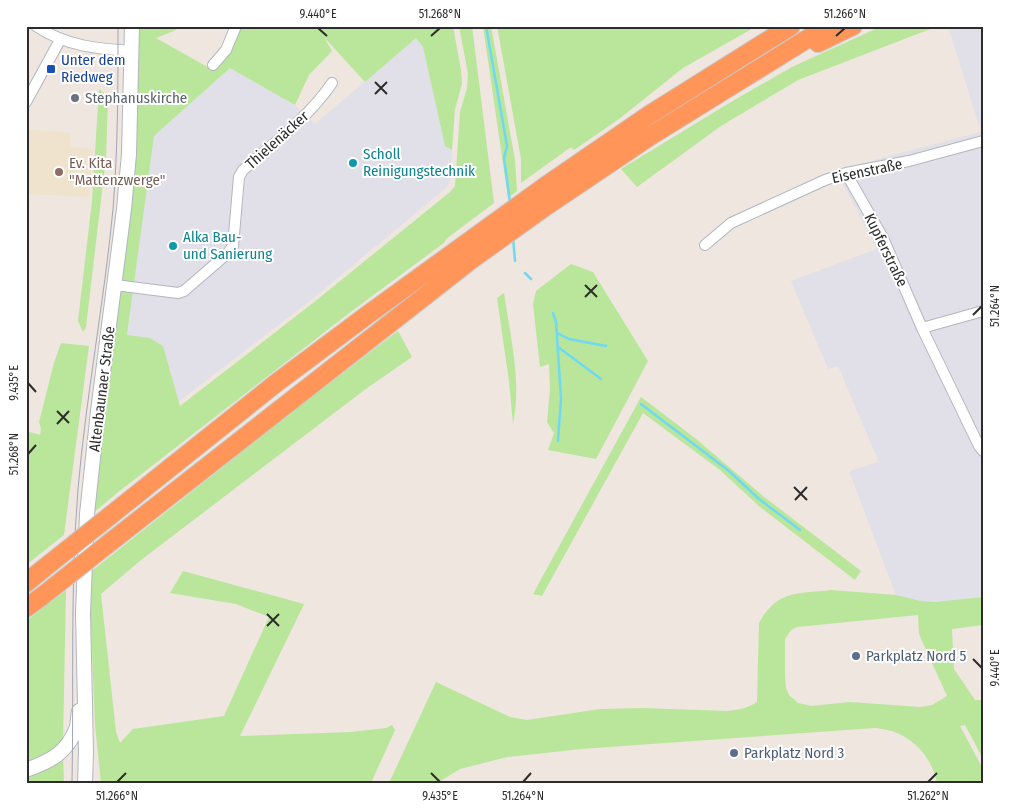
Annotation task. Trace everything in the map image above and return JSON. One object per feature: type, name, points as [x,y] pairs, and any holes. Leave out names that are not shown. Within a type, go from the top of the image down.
[{"type":"highway","points":[[26,608],[471,260],[545,207],[652,135],[828,26]]},
{"type":"highway","points":[[756,70],[796,54],[853,26]]},
{"type":"highway","points":[[26,583],[276,384],[466,243],[649,115],[789,28]]},
{"type":"main road","name":"Altenbaunaer Straße","points":[[86,752],[83,613],[87,514],[129,154],[132,26]]},
{"type":"main road","points":[[26,770],[48,762],[66,746],[76,728],[78,713],[84,698]]},
{"type":"main road","points":[[85,783],[86,752]]},
{"type":"main road","points":[[86,752],[94,783]]},
{"type":"street","points":[[36,26],[60,40],[90,48],[132,51]]},
{"type":"street","points":[[213,65],[226,50],[236,26]]},
{"type":"street","points":[[26,102],[60,40]]},
{"type":"street","name":"Thielenäcker","points":[[115,285],[178,293],[184,291],[228,253],[233,246],[239,177],[243,170],[306,115],[332,82]]},
{"type":"street","name":"Eisenstraße","points":[[705,244],[731,223],[825,180],[846,173],[909,161],[983,141]]},
{"type":"street","name":"Kupferstraße","points":[[846,173],[883,238],[922,328],[973,435],[983,451]]},
{"type":"street","points":[[922,328],[983,311]]},
{"type":"shaded area","points":[[948,26],[983,26],[983,597],[935,602],[896,595],[849,471],[879,462],[838,366],[828,369],[791,281],[877,249],[836,170],[981,132]]},
{"type":"shaded area","points":[[416,38],[423,47],[445,146],[452,150],[450,179],[447,187],[311,300],[178,402],[170,368],[127,335],[154,136],[230,68],[295,105],[315,124]]},
{"type":"shaded area","name":"Ev. Kita \"Mattenzwerge\"","points":[[26,129],[70,133],[71,147],[93,149],[89,197],[26,194]]},
{"type":"green space","points":[[136,26],[174,26],[176,30],[156,38],[213,70],[229,51],[239,26],[453,26],[461,70],[462,84],[455,109],[452,150],[445,146],[423,47],[416,38],[365,82],[324,37],[332,51],[309,75],[295,105],[230,68],[154,136],[127,335],[150,338],[163,346],[180,406],[313,303],[455,186],[460,112],[467,88],[468,74],[459,26],[472,26],[494,203],[348,314],[92,514]]},
{"type":"green space","points":[[483,26],[491,26],[515,160],[517,191],[508,198]]},
{"type":"green space","points":[[497,26],[757,26],[683,68],[619,119],[574,150],[571,147],[521,183],[521,159]]},
{"type":"green space","points":[[882,26],[938,26],[798,80],[721,126],[637,187],[621,169],[792,67]]},
{"type":"green space","points":[[99,89],[108,97],[106,158],[86,327],[83,332],[78,321],[92,201]]},
{"type":"green space","points":[[571,264],[593,272],[648,361],[596,459],[548,450],[554,433],[547,422],[550,388],[549,364],[540,367],[533,304],[536,291]]},
{"type":"green space","points":[[504,293],[516,375],[513,424],[497,298]]},
{"type":"green space","points":[[398,331],[412,357],[367,388],[141,560],[101,594],[116,732],[120,743],[133,729],[224,716],[269,617],[236,604],[170,593],[183,571],[304,604],[240,736],[351,732],[386,728],[392,725],[395,730],[371,783],[101,783],[95,725],[89,577],[93,570],[315,394]]},
{"type":"green space","points":[[61,343],[89,346],[64,535],[26,565],[26,431],[40,435],[39,422]]},
{"type":"green space","points":[[641,397],[695,438],[763,496],[861,571],[855,580],[760,507],[720,470],[643,413],[542,596],[533,594]]},
{"type":"green space","points":[[66,590],[63,742],[60,749],[26,765],[26,621]]},
{"type":"green space","points":[[831,590],[896,595],[935,602],[983,597],[983,625],[952,629],[954,669],[975,700],[983,700],[983,759],[965,725],[960,726],[983,769],[983,783],[937,783],[929,762],[915,745],[897,733],[875,728],[581,749],[507,757],[460,769],[437,783],[389,783],[436,682],[510,717],[527,720],[600,709],[642,708],[727,711],[750,706],[757,702],[759,623],[766,612],[773,604],[789,596],[798,593]],"holes":[[[918,615],[919,634],[947,696],[932,705],[920,707],[850,702],[811,706],[798,703],[789,695],[785,677],[785,639],[791,630],[797,627]]]},
{"type":"green space","points":[[63,756],[64,783],[26,783],[26,775]]},
{"type":"waterway","points":[[486,26],[507,146],[504,158],[510,202]]},
{"type":"waterway","points":[[513,237],[515,261]]},
{"type":"waterway","points":[[525,273],[531,279]]},
{"type":"waterway","points":[[553,313],[556,322],[561,398],[558,441]]},
{"type":"waterway","points":[[557,333],[569,339],[606,346]]},
{"type":"waterway","points":[[558,347],[601,379]]},
{"type":"waterway","points":[[641,404],[729,471],[759,499],[800,530]]},
{"type":"tram line","points":[[72,783],[73,599],[78,489],[115,186],[118,26]]},
{"type":"place","name":"Unter dem Riedweg","points":[[51,69]]},
{"type":"place","name":"Stephanuskirche","points":[[75,98]]},
{"type":"place","name":"Scholl Reinigungstechnik","points":[[353,163]]},
{"type":"place","name":"Ev. Kita \"Mattenzwerge\"","points":[[59,172]]},
{"type":"place","name":"Alka Bau- und Sanierung","points":[[173,246]]},
{"type":"place","name":"Parkplatz Nord 5","points":[[856,656]]},
{"type":"place","name":"Parkplatz Nord 3","points":[[734,753]]}]
